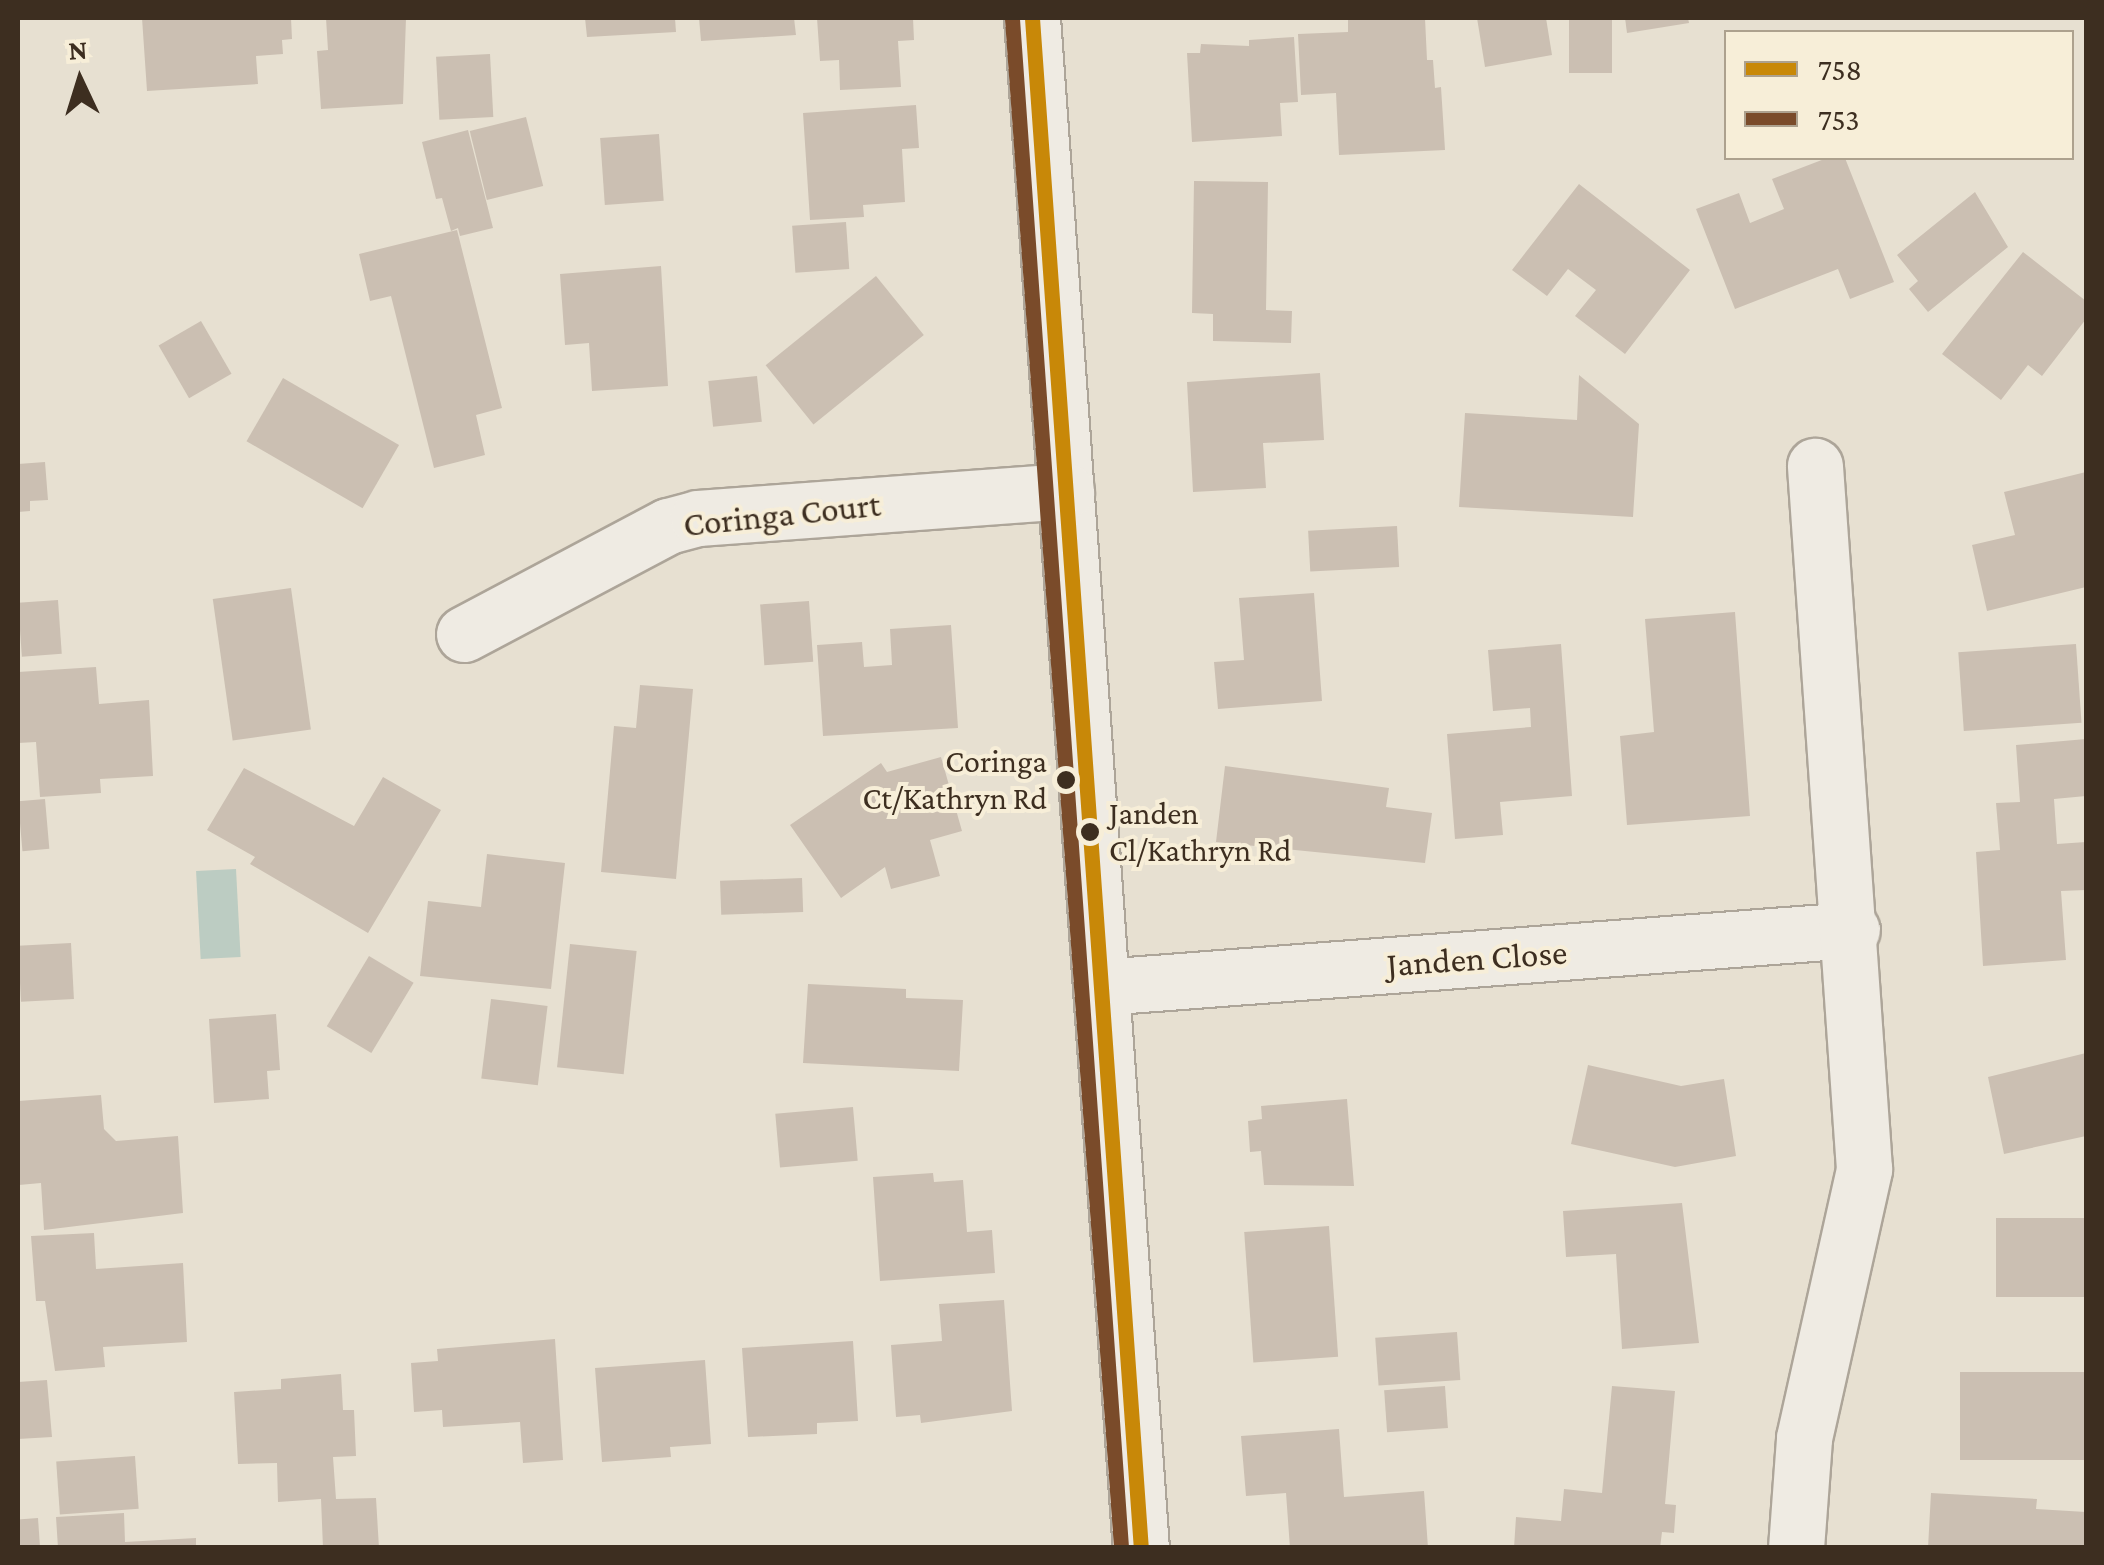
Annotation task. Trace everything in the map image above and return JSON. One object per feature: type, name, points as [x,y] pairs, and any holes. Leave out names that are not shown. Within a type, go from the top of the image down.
[{"type":"street","points":[[1032,18],[1140,1548]]},
{"type":"street","points":[[1796,1548],[1804,1438],[1861,1203],[1864,1125],[1815,466]]},
{"type":"street","name":"Coringa Court","points":[[464,634],[668,526],[698,518],[1066,492]]},
{"type":"street","name":"Janden Close","points":[[1102,987],[1852,930]]},
{"type":"shaded area","points":[[236,869],[241,957],[201,959],[196,871]]},
{"type":"building","points":[[142,18],[291,18],[292,39],[282,40],[283,54],[256,56],[258,84],[147,91]]},
{"type":"building","points":[[326,18],[406,18],[403,104],[321,109],[317,51],[328,50]]},
{"type":"building","points":[[585,18],[675,18],[676,32],[587,37]]},
{"type":"building","points":[[699,18],[794,18],[796,35],[701,41]]},
{"type":"building","points":[[817,18],[913,18],[914,40],[898,41],[901,87],[840,90],[839,60],[820,61]]},
{"type":"building","points":[[1348,18],[1425,18],[1427,60],[1433,60],[1435,88],[1441,87],[1445,150],[1339,155],[1336,93],[1301,95],[1298,34],[1348,32]]},
{"type":"building","points":[[1477,18],[1546,18],[1552,55],[1485,67]]},
{"type":"building","points":[[1569,18],[1612,18],[1612,73],[1569,73]]},
{"type":"building","points":[[1625,18],[1688,18],[1689,23],[1627,33]]},
{"type":"building","points":[[1294,37],[1298,102],[1280,103],[1282,136],[1192,142],[1187,53],[1200,53],[1201,44],[1249,46],[1249,40]]},
{"type":"building","points":[[490,54],[493,117],[439,120],[436,57]]},
{"type":"building","points":[[916,105],[919,148],[902,149],[905,202],[863,205],[864,217],[810,220],[803,113]]},
{"type":"building","points":[[526,117],[543,186],[487,200],[470,131]]},
{"type":"building","points":[[468,130],[493,228],[460,236],[458,228],[451,231],[442,198],[436,199],[422,142]]},
{"type":"building","points":[[659,134],[664,201],[605,205],[600,138]]},
{"type":"building","points":[[1822,160],[1846,160],[1894,282],[1850,299],[1838,269],[1735,309],[1696,209],[1739,193],[1750,223],[1784,209],[1772,179]]},
{"type":"building","points":[[1194,181],[1268,182],[1266,310],[1292,311],[1291,343],[1213,341],[1213,314],[1192,313]]},
{"type":"building","points":[[1579,184],[1690,270],[1625,354],[1575,316],[1596,290],[1568,269],[1547,296],[1512,270]]},
{"type":"building","points":[[1975,192],[2008,247],[1928,312],[1909,289],[1918,281],[1897,255]]},
{"type":"building","points":[[846,222],[849,269],[795,273],[792,226]]},
{"type":"building","points":[[457,230],[502,408],[476,415],[485,455],[434,468],[391,296],[370,301],[359,254]]},
{"type":"building","points":[[2023,252],[2086,301],[2086,319],[2042,376],[2028,365],[2001,400],[1942,354]]},
{"type":"building","points":[[661,266],[668,386],[592,391],[589,343],[565,345],[560,274]]},
{"type":"building","points":[[876,276],[924,335],[813,424],[766,365]]},
{"type":"building","points":[[201,321],[231,374],[189,398],[159,346]]},
{"type":"building","points":[[1320,373],[1324,440],[1263,443],[1266,488],[1193,492],[1187,382]]},
{"type":"building","points":[[1579,375],[1639,424],[1633,517],[1459,507],[1465,413],[1577,420]]},
{"type":"building","points":[[757,376],[762,422],[713,427],[708,381]]},
{"type":"building","points":[[283,378],[399,445],[363,508],[246,441]]},
{"type":"building","points":[[45,462],[48,500],[30,501],[30,511],[18,512],[18,464]]},
{"type":"building","points":[[2086,472],[2086,587],[1987,611],[1972,545],[2015,535],[2004,492]]},
{"type":"building","points":[[1397,526],[1399,567],[1310,572],[1308,531]]},
{"type":"building","points":[[291,588],[311,730],[233,741],[213,599]]},
{"type":"building","points":[[1314,593],[1322,701],[1218,709],[1214,662],[1244,660],[1239,598]]},
{"type":"building","points":[[58,600],[62,654],[22,657],[18,603]]},
{"type":"building","points":[[809,601],[813,662],[764,665],[760,604]]},
{"type":"building","points":[[1735,612],[1750,816],[1627,825],[1620,736],[1654,732],[1645,619]]},
{"type":"building","points":[[951,625],[958,728],[823,736],[817,645],[862,642],[864,667],[892,665],[890,629]]},
{"type":"building","points":[[1561,644],[1572,796],[1500,802],[1503,835],[1455,839],[1447,734],[1531,727],[1530,708],[1493,711],[1488,650]]},
{"type":"building","points":[[2076,644],[2082,723],[1964,731],[1958,652]]},
{"type":"building","points":[[96,667],[99,704],[149,700],[153,776],[100,779],[101,793],[40,797],[36,742],[18,743],[18,672]]},
{"type":"building","points":[[640,685],[693,689],[676,879],[601,872],[614,726],[636,728]]},
{"type":"building","points":[[2086,739],[2086,796],[2054,799],[2057,844],[2086,842],[2086,890],[2061,891],[2066,960],[1983,966],[1976,852],[2000,850],[1996,803],[2020,802],[2016,745]]},
{"type":"building","points":[[941,757],[962,831],[930,840],[940,876],[891,889],[885,867],[841,898],[790,825],[881,763],[887,772]]},
{"type":"building","points":[[1225,766],[1389,788],[1386,807],[1432,813],[1425,863],[1216,842]]},
{"type":"building","points":[[244,768],[354,826],[383,777],[441,810],[368,933],[250,864],[255,857],[207,830]]},
{"type":"building","points":[[45,799],[49,849],[22,851],[18,801]]},
{"type":"building","points":[[487,854],[565,863],[551,989],[420,976],[428,901],[481,907]]},
{"type":"building","points":[[802,878],[803,912],[721,915],[720,881]]},
{"type":"building","points":[[71,943],[74,999],[21,1002],[18,946]]},
{"type":"building","points":[[570,944],[637,951],[624,1074],[557,1067]]},
{"type":"building","points":[[369,956],[414,983],[371,1053],[327,1026]]},
{"type":"building","points":[[808,984],[906,989],[906,998],[963,1000],[959,1071],[803,1063]]},
{"type":"building","points":[[491,999],[548,1006],[538,1085],[481,1078]]},
{"type":"building","points":[[276,1014],[280,1070],[267,1071],[269,1099],[214,1103],[209,1019]]},
{"type":"building","points":[[2086,1053],[2086,1136],[2004,1154],[1988,1077]]},
{"type":"building","points":[[1588,1065],[1681,1086],[1724,1079],[1736,1156],[1675,1167],[1571,1144]]},
{"type":"building","points":[[101,1095],[104,1129],[116,1141],[178,1136],[183,1213],[44,1230],[41,1183],[19,1185],[18,1101]]},
{"type":"building","points":[[1347,1099],[1354,1186],[1264,1185],[1261,1151],[1250,1152],[1248,1121],[1262,1119],[1261,1106]]},
{"type":"building","points":[[853,1107],[858,1161],[780,1168],[775,1114]]},
{"type":"building","points":[[933,1173],[934,1182],[963,1180],[967,1232],[992,1230],[995,1273],[880,1281],[873,1177]]},
{"type":"building","points":[[1682,1203],[1699,1343],[1622,1349],[1616,1254],[1566,1257],[1563,1211]]},
{"type":"building","points":[[1996,1218],[2086,1218],[2086,1297],[1996,1297]]},
{"type":"building","points":[[1329,1226],[1338,1357],[1253,1363],[1244,1232]]},
{"type":"building","points":[[94,1233],[96,1269],[183,1263],[187,1342],[103,1347],[105,1367],[55,1371],[45,1301],[36,1301],[31,1236]]},
{"type":"building","points":[[1004,1300],[1012,1411],[921,1423],[920,1415],[896,1417],[891,1345],[942,1341],[939,1304]]},
{"type":"building","points":[[1457,1332],[1460,1380],[1379,1386],[1375,1338]]},
{"type":"building","points":[[555,1339],[563,1460],[523,1463],[520,1422],[443,1427],[442,1410],[414,1412],[411,1363],[438,1361],[437,1349]]},
{"type":"building","points":[[853,1341],[858,1421],[817,1423],[817,1434],[748,1437],[742,1348]]},
{"type":"building","points":[[705,1360],[711,1444],[670,1447],[671,1457],[602,1462],[595,1368]]},
{"type":"building","points":[[1960,1372],[2086,1372],[2086,1460],[1960,1460]]},
{"type":"building","points":[[341,1374],[343,1410],[354,1410],[356,1456],[333,1457],[336,1499],[376,1498],[379,1548],[323,1548],[321,1499],[278,1502],[277,1463],[238,1464],[234,1392],[281,1389],[281,1379]]},
{"type":"building","points":[[47,1380],[52,1437],[18,1439],[18,1382]]},
{"type":"building","points":[[1445,1386],[1448,1428],[1387,1432],[1384,1390]]},
{"type":"building","points":[[1612,1386],[1675,1391],[1665,1504],[1676,1505],[1674,1533],[1662,1532],[1660,1548],[1514,1548],[1516,1517],[1561,1521],[1564,1489],[1602,1493]]},
{"type":"building","points":[[1339,1429],[1344,1497],[1424,1491],[1428,1548],[1290,1548],[1286,1493],[1246,1496],[1241,1436]]},
{"type":"building","points":[[135,1456],[139,1509],[60,1514],[56,1462]]},
{"type":"building","points":[[1931,1493],[2037,1499],[2036,1509],[2086,1512],[2086,1548],[1928,1548]]},
{"type":"building","points":[[124,1513],[125,1542],[196,1538],[196,1548],[58,1548],[56,1517]]},
{"type":"building","points":[[38,1518],[40,1548],[20,1548],[18,1519]]},
{"type":"transit line","name":"758","points":[[1032,18],[1141,1548]]},
{"type":"transit line","name":"753","points":[[1012,19],[1121,1548]]},
{"type":"place","name":"Coringa Ct/Kathryn Rd","points":[[1066,780]]},
{"type":"place","name":"Janden Cl/Kathryn Rd","points":[[1090,832]]}]
